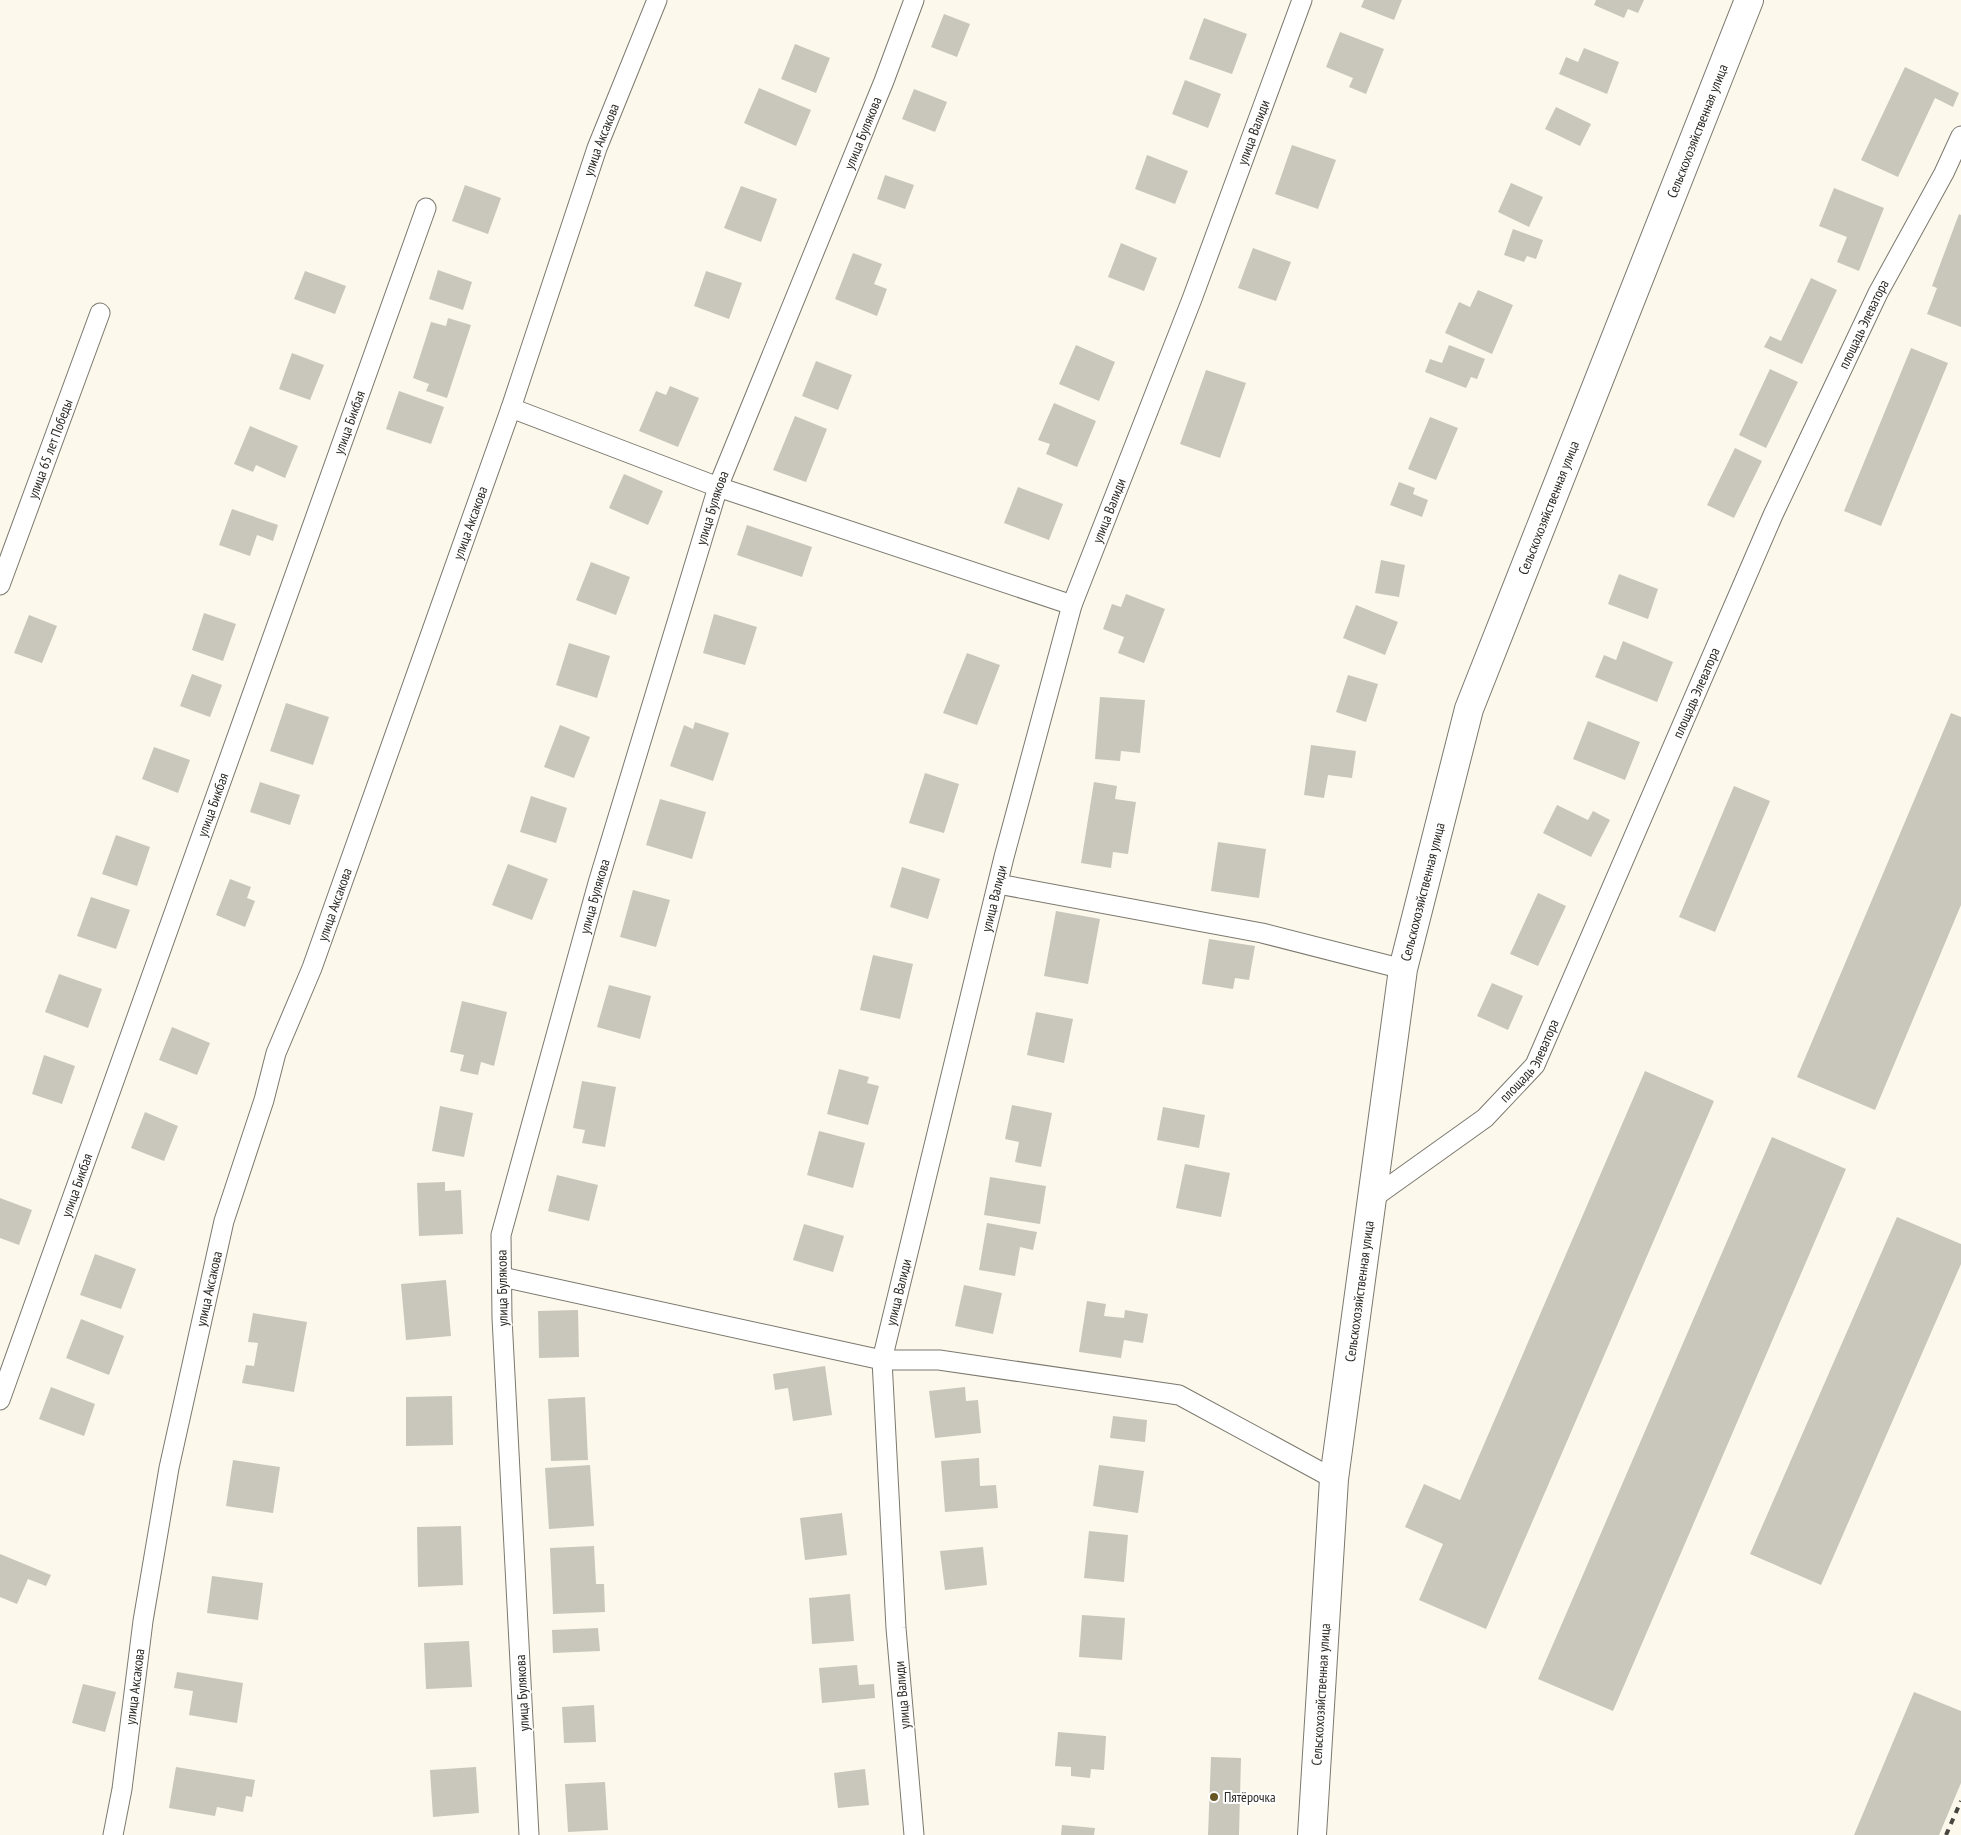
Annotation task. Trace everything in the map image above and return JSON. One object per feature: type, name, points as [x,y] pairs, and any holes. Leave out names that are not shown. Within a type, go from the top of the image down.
[{"type":"main road","name":"Сельскохозяйственная улица","points":[[1312,1835],[1334,1479],[1403,969],[1469,709],[1749,0]]},
{"type":"street","name":"улица Аксакова","points":[[113,1835],[122,1789],[143,1621],[169,1468],[224,1221],[264,1100],[276,1053],[312,968],[511,408],[597,148],[657,0]]},
{"type":"street","name":"улица Булякова","points":[[529,1835],[502,1318],[501,1234],[598,883],[718,487],[884,81],[914,0]]},
{"type":"street","name":"улица Валиди","points":[[914,1835],[896,1628],[882,1360],[998,884],[1054,666],[1072,605],[1192,298],[1302,0]]},
{"type":"street","name":"площадь Элеватора","points":[[1373,1198],[1485,1118],[1535,1065],[1777,506],[1878,293],[1944,173],[1961,136]]},
{"type":"street","name":"улица Бикбая","points":[[0,1400],[426,208]]},
{"type":"street","name":"улица 65 лет Победы","points":[[0,585],[100,313]]},
{"type":"street","points":[[511,408],[718,487],[1072,605]]},
{"type":"street","points":[[998,884],[1262,933],[1403,969]]},
{"type":"street","points":[[502,1278],[882,1360],[938,1360],[1179,1395],[1334,1479]]},
{"type":"building","points":[[1364,0],[1402,0],[1394,20],[1361,7]]},
{"type":"building","points":[[1596,0],[1644,0],[1638,13],[1628,9],[1624,18],[1594,5]]},
{"type":"building","points":[[944,14],[970,24],[957,57],[931,47]]},
{"type":"building","points":[[1204,18],[1247,34],[1232,74],[1189,59]]},
{"type":"building","points":[[1340,32],[1384,49],[1366,94],[1349,87],[1353,78],[1326,67]]},
{"type":"building","points":[[795,44],[830,58],[816,93],[781,79]]},
{"type":"building","points":[[1584,48],[1619,62],[1607,94],[1559,74],[1566,57],[1578,62]]},
{"type":"building","points":[[1905,67],[1959,93],[1953,107],[1935,98],[1898,177],[1861,160]]},
{"type":"building","points":[[1185,80],[1221,94],[1208,128],[1172,114]]},
{"type":"building","points":[[759,88],[811,110],[796,146],[744,123]]},
{"type":"building","points":[[914,89],[947,102],[935,132],[902,119]]},
{"type":"building","points":[[1556,107],[1591,124],[1580,146],[1545,129]]},
{"type":"building","points":[[1292,145],[1336,160],[1318,209],[1275,194]]},
{"type":"building","points":[[1147,155],[1188,171],[1175,204],[1135,189]]},
{"type":"building","points":[[885,175],[914,185],[905,209],[877,199]]},
{"type":"building","points":[[1511,183],[1543,197],[1529,227],[1498,212]]},
{"type":"building","points":[[465,185],[501,198],[488,234],[452,221]]},
{"type":"building","points":[[741,186],[777,199],[761,242],[724,228]]},
{"type":"building","points":[[1834,188],[1884,208],[1859,271],[1837,262],[1847,237],[1819,226]]},
{"type":"building","points":[[1959,214],[1961,215],[1961,327],[1927,314],[1937,288],[1932,286]]},
{"type":"building","points":[[1513,229],[1543,240],[1536,259],[1527,256],[1524,262],[1504,255]]},
{"type":"building","points":[[1121,243],[1157,258],[1144,291],[1108,277]]},
{"type":"building","points":[[1253,248],[1291,262],[1276,301],[1238,288]]},
{"type":"building","points":[[853,253],[882,264],[874,284],[887,289],[877,316],[835,299]]},
{"type":"building","points":[[438,270],[472,282],[463,310],[429,299]]},
{"type":"building","points":[[305,271],[346,286],[335,314],[294,299]]},
{"type":"building","points":[[706,271],[742,283],[729,319],[694,306]]},
{"type":"building","points":[[1811,278],[1837,290],[1802,364],[1764,347],[1770,336],[1781,341]]},
{"type":"building","points":[[1478,290],[1513,305],[1492,354],[1445,333],[1459,302],[1470,307]]},
{"type":"building","points":[[448,318],[471,325],[447,398],[426,391],[429,384],[413,378],[431,322],[446,326]]},
{"type":"building","points":[[1076,345],[1115,362],[1099,401],[1059,384]]},
{"type":"building","points":[[1449,345],[1485,359],[1477,379],[1471,377],[1466,388],[1425,372],[1430,359],[1442,363]]},
{"type":"building","points":[[1911,348],[1948,363],[1881,526],[1844,511]]},
{"type":"building","points":[[292,353],[324,365],[310,400],[279,389]]},
{"type":"building","points":[[816,361],[852,375],[838,410],[802,396]]},
{"type":"building","points":[[1770,369],[1798,382],[1766,448],[1739,435]]},
{"type":"building","points":[[1206,370],[1246,383],[1220,458],[1180,444]]},
{"type":"building","points":[[670,386],[699,398],[678,447],[639,431],[656,391],[666,395]]},
{"type":"building","points":[[399,391],[444,407],[431,444],[386,429]]},
{"type":"building","points":[[1054,403],[1096,421],[1077,467],[1046,454],[1050,444],[1038,440]]},
{"type":"building","points":[[795,416],[827,429],[806,482],[773,470]]},
{"type":"building","points":[[1430,417],[1458,428],[1436,480],[1408,469]]},
{"type":"building","points":[[250,426],[298,446],[285,478],[256,465],[253,472],[234,464]]},
{"type":"building","points":[[1735,448],[1762,461],[1734,518],[1707,505]]},
{"type":"building","points":[[624,474],[663,491],[648,525],[609,508]]},
{"type":"building","points":[[1399,482],[1415,488],[1413,494],[1428,500],[1422,517],[1390,505]]},
{"type":"building","points":[[1018,487],[1063,504],[1049,540],[1004,523]]},
{"type":"building","points":[[232,509],[278,525],[273,541],[257,535],[250,556],[219,545]]},
{"type":"building","points":[[747,525],[812,547],[802,577],[737,555]]},
{"type":"building","points":[[1381,560],[1405,565],[1399,597],[1375,593]]},
{"type":"building","points":[[591,562],[630,577],[616,615],[576,600]]},
{"type":"building","points":[[1619,574],[1658,589],[1648,619],[1608,604]]},
{"type":"building","points":[[1126,594],[1165,609],[1144,663],[1118,653],[1124,637],[1103,629],[1112,604],[1121,607]]},
{"type":"building","points":[[1356,605],[1398,622],[1385,655],[1343,638]]},
{"type":"building","points":[[204,613],[236,624],[223,661],[192,650]]},
{"type":"building","points":[[714,614],[757,627],[745,665],[703,653]]},
{"type":"building","points":[[29,615],[57,626],[42,663],[14,653]]},
{"type":"building","points":[[1623,641],[1673,662],[1657,702],[1595,677],[1604,655],[1616,660]]},
{"type":"building","points":[[569,643],[610,656],[597,698],[556,685]]},
{"type":"building","points":[[967,653],[1000,665],[977,725],[943,713]]},
{"type":"building","points":[[192,674],[222,685],[210,717],[180,706]]},
{"type":"building","points":[[1348,675],[1378,684],[1366,722],[1336,712]]},
{"type":"building","points":[[1100,697],[1145,700],[1140,753],[1121,751],[1120,761],[1095,759]]},
{"type":"building","points":[[286,703],[329,717],[313,765],[270,751]]},
{"type":"building","points":[[1951,713],[1961,717],[1961,905],[1875,1110],[1797,1077]]},
{"type":"building","points":[[1588,721],[1640,742],[1625,780],[1573,759]]},
{"type":"building","points":[[695,722],[729,733],[713,781],[670,766],[684,725],[693,729]]},
{"type":"building","points":[[560,725],[590,737],[574,778],[544,767]]},
{"type":"building","points":[[1311,745],[1356,751],[1352,778],[1328,775],[1324,798],[1304,795]]},
{"type":"building","points":[[154,747],[190,760],[178,793],[142,779]]},
{"type":"building","points":[[925,773],[959,784],[944,833],[909,823]]},
{"type":"building","points":[[260,782],[300,795],[290,825],[250,812]]},
{"type":"building","points":[[1094,782],[1117,786],[1115,799],[1136,802],[1128,854],[1113,852],[1111,868],[1081,863]]},
{"type":"building","points":[[1734,786],[1770,801],[1715,932],[1679,917]]},
{"type":"building","points":[[531,796],[567,808],[556,843],[520,832]]},
{"type":"building","points":[[660,799],[706,812],[692,859],[646,845]]},
{"type":"building","points":[[1557,805],[1588,820],[1593,811],[1610,820],[1591,857],[1543,833]]},
{"type":"building","points":[[116,835],[150,847],[137,886],[102,874]]},
{"type":"building","points":[[1218,842],[1266,849],[1259,898],[1211,891]]},
{"type":"building","points":[[508,864],[548,879],[532,920],[492,905]]},
{"type":"building","points":[[902,867],[940,879],[928,919],[890,907]]},
{"type":"building","points":[[230,879],[251,887],[247,898],[255,901],[245,927],[216,915]]},
{"type":"building","points":[[633,890],[670,900],[656,947],[620,937]]},
{"type":"building","points":[[1538,893],[1566,906],[1538,966],[1510,954]]},
{"type":"building","points":[[91,897],[130,910],[116,949],[77,936]]},
{"type":"building","points":[[1056,911],[1100,919],[1088,984],[1044,976]]},
{"type":"building","points":[[1209,939],[1255,946],[1249,980],[1235,978],[1233,989],[1202,984]]},
{"type":"building","points":[[873,955],[913,964],[900,1019],[860,1010]]},
{"type":"building","points":[[59,974],[102,989],[88,1028],[45,1012]]},
{"type":"building","points":[[1492,983],[1523,996],[1508,1030],[1477,1016]]},
{"type":"building","points":[[609,985],[651,996],[640,1039],[597,1027]]},
{"type":"building","points":[[462,1001],[507,1012],[494,1066],[481,1062],[478,1075],[460,1071],[464,1055],[450,1052]]},
{"type":"building","points":[[1036,1012],[1073,1019],[1064,1063],[1027,1055]]},
{"type":"building","points":[[172,1027],[210,1043],[197,1075],[159,1060]]},
{"type":"building","points":[[44,1055],[75,1066],[62,1104],[32,1094]]},
{"type":"building","points":[[839,1069],[869,1077],[867,1083],[879,1086],[868,1125],[827,1114]]},
{"type":"building","points":[[1645,1071],[1714,1101],[1486,1629],[1419,1600],[1443,1544],[1405,1527],[1424,1484],[1460,1500]]},
{"type":"building","points":[[582,1081],[616,1087],[605,1147],[582,1143],[585,1130],[573,1128]]},
{"type":"building","points":[[1012,1105],[1052,1113],[1041,1167],[1015,1162],[1019,1142],[1005,1139]]},
{"type":"building","points":[[440,1106],[473,1113],[464,1157],[432,1151]]},
{"type":"building","points":[[1163,1107],[1205,1115],[1199,1148],[1157,1140]]},
{"type":"building","points":[[145,1112],[178,1126],[164,1161],[131,1148]]},
{"type":"building","points":[[819,1131],[865,1143],[853,1188],[807,1175]]},
{"type":"building","points":[[1772,1137],[1846,1169],[1613,1711],[1538,1679]]},
{"type":"building","points":[[1185,1164],[1230,1173],[1221,1217],[1176,1208]]},
{"type":"building","points":[[557,1175],[598,1185],[589,1221],[548,1211]]},
{"type":"building","points":[[990,1177],[1046,1186],[1040,1224],[984,1215]]},
{"type":"building","points":[[445,1182],[445,1191],[461,1190],[463,1234],[419,1236],[417,1183]]},
{"type":"building","points":[[0,1198],[32,1210],[19,1245],[0,1238]]},
{"type":"building","points":[[1897,1217],[1961,1244],[1961,1264],[1821,1585],[1750,1554]]},
{"type":"building","points":[[987,1223],[1037,1232],[1033,1250],[1020,1247],[1015,1276],[979,1270]]},
{"type":"building","points":[[804,1224],[844,1236],[833,1272],[793,1260]]},
{"type":"building","points":[[95,1254],[136,1269],[121,1309],[80,1295]]},
{"type":"building","points":[[446,1280],[451,1336],[406,1340],[401,1284]]},
{"type":"building","points":[[964,1285],[1002,1293],[993,1334],[955,1326]]},
{"type":"building","points":[[1087,1301],[1106,1304],[1104,1316],[1124,1318],[1125,1310],[1148,1314],[1143,1343],[1124,1340],[1121,1358],[1079,1352]]},
{"type":"building","points":[[578,1310],[579,1357],[539,1358],[538,1311]]},
{"type":"building","points":[[253,1313],[307,1322],[294,1392],[242,1383],[246,1365],[254,1366],[258,1343],[248,1342]]},
{"type":"building","points":[[81,1319],[124,1336],[109,1375],[66,1358]]},
{"type":"building","points":[[825,1366],[832,1415],[793,1421],[788,1388],[775,1390],[773,1374]]},
{"type":"building","points":[[51,1387],[95,1404],[84,1436],[39,1419]]},
{"type":"building","points":[[965,1387],[966,1401],[978,1400],[981,1433],[935,1438],[929,1391]]},
{"type":"building","points":[[452,1396],[453,1445],[406,1446],[406,1397]]},
{"type":"building","points":[[585,1397],[588,1460],[551,1461],[548,1399]]},
{"type":"building","points":[[1113,1416],[1147,1420],[1145,1442],[1110,1438]]},
{"type":"building","points":[[979,1458],[980,1486],[996,1485],[998,1508],[945,1512],[941,1461]]},
{"type":"building","points":[[233,1460],[280,1467],[273,1513],[226,1506]]},
{"type":"building","points":[[590,1465],[594,1526],[549,1529],[545,1468]]},
{"type":"building","points":[[1099,1465],[1144,1471],[1138,1513],[1093,1506]]},
{"type":"building","points":[[842,1513],[847,1555],[805,1560],[800,1518]]},
{"type":"building","points":[[461,1526],[463,1585],[418,1587],[417,1527]]},
{"type":"building","points":[[1089,1531],[1128,1535],[1124,1582],[1084,1578]]},
{"type":"building","points":[[594,1546],[596,1584],[604,1584],[605,1612],[553,1614],[550,1548]]},
{"type":"building","points":[[983,1547],[987,1585],[945,1590],[940,1551]]},
{"type":"building","points":[[0,1554],[51,1575],[46,1586],[28,1579],[17,1604],[0,1597]]},
{"type":"building","points":[[212,1576],[263,1583],[258,1620],[207,1613]]},
{"type":"building","points":[[850,1594],[854,1641],[812,1644],[809,1598]]},
{"type":"building","points":[[1082,1615],[1125,1618],[1122,1660],[1079,1657]]},
{"type":"building","points":[[598,1628],[600,1651],[553,1653],[552,1630]]},
{"type":"building","points":[[469,1641],[472,1687],[426,1689],[424,1643]]},
{"type":"building","points":[[857,1665],[859,1685],[874,1684],[875,1698],[822,1703],[819,1668]]},
{"type":"building","points":[[177,1672],[243,1683],[237,1723],[189,1715],[193,1691],[174,1688]]},
{"type":"building","points":[[83,1684],[116,1692],[105,1732],[72,1723]]},
{"type":"building","points":[[1914,1692],[1961,1711],[1961,1783],[1939,1835],[1854,1835]]},
{"type":"building","points":[[594,1705],[596,1742],[564,1743],[562,1707]]},
{"type":"building","points":[[1058,1732],[1106,1736],[1104,1770],[1091,1769],[1090,1778],[1071,1776],[1071,1767],[1055,1766]]},
{"type":"building","points":[[1211,1757],[1241,1758],[1239,1835],[1208,1835]]},
{"type":"building","points":[[176,1767],[255,1780],[252,1797],[246,1796],[243,1812],[217,1807],[215,1816],[169,1808]]},
{"type":"building","points":[[476,1767],[479,1813],[433,1817],[430,1770]]},
{"type":"building","points":[[865,1769],[869,1805],[838,1808],[834,1773]]},
{"type":"building","points":[[605,1782],[608,1830],[568,1832],[565,1784]]},
{"type":"building","points":[[1062,1825],[1095,1828],[1094,1835],[1061,1835]]},
{"type":"railway","points":[[1946,1835],[1961,1801]]},
{"type":"place","name":"Пятёрочка","points":[[1214,1797]]}]
